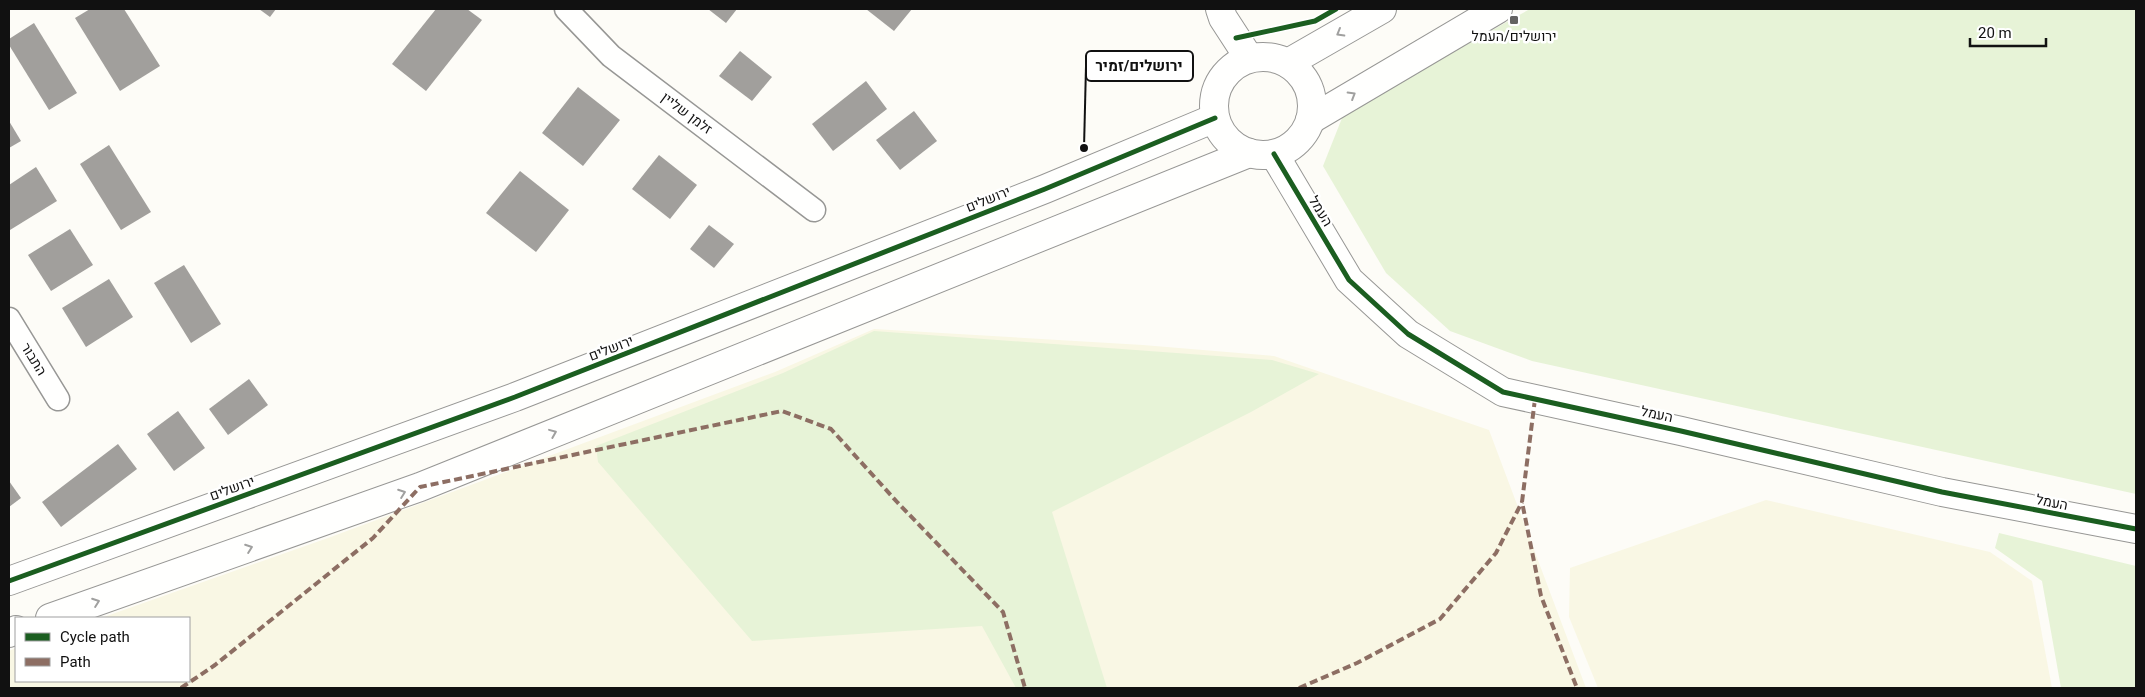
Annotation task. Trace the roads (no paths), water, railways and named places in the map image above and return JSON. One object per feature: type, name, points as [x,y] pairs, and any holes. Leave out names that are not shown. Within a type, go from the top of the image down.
[{"type":"street","name":"זלמן שליין","points":[[566,9],[611,56],[814,210]]},
{"type":"street","points":[[1220,9],[1223,18],[1249,58]]},
{"type":"street","points":[[1288,63],[1382,9]]},
{"type":"street","points":[[1310,120],[1498,9]]},
{"type":"street","points":[[53,617],[420,487],[1262,153],[1290,147],[1302,135],[1310,120],[1312,104],[1309,88],[1300,73],[1288,63],[1262,56],[1249,58],[1235,65],[1224,75],[1217,88],[1214,103],[1215,118],[1222,134],[1234,145],[1262,153]]},
{"type":"street","name":"ירושלים","points":[[9,581],[524,394],[1045,189],[1215,118]]},
{"type":"street","name":"העמל","points":[[1262,153],[1349,280],[1408,334],[1503,392],[1681,431],[1942,492],[2136,529]]},
{"type":"street","name":"התבור","points":[[9,319],[58,399]]},
{"type":"place","name":"ירושלים/העמל","points":[[1514,20]]},
{"type":"place","name":"ירושלים/זמיר","points":[[1084,148]]}]
